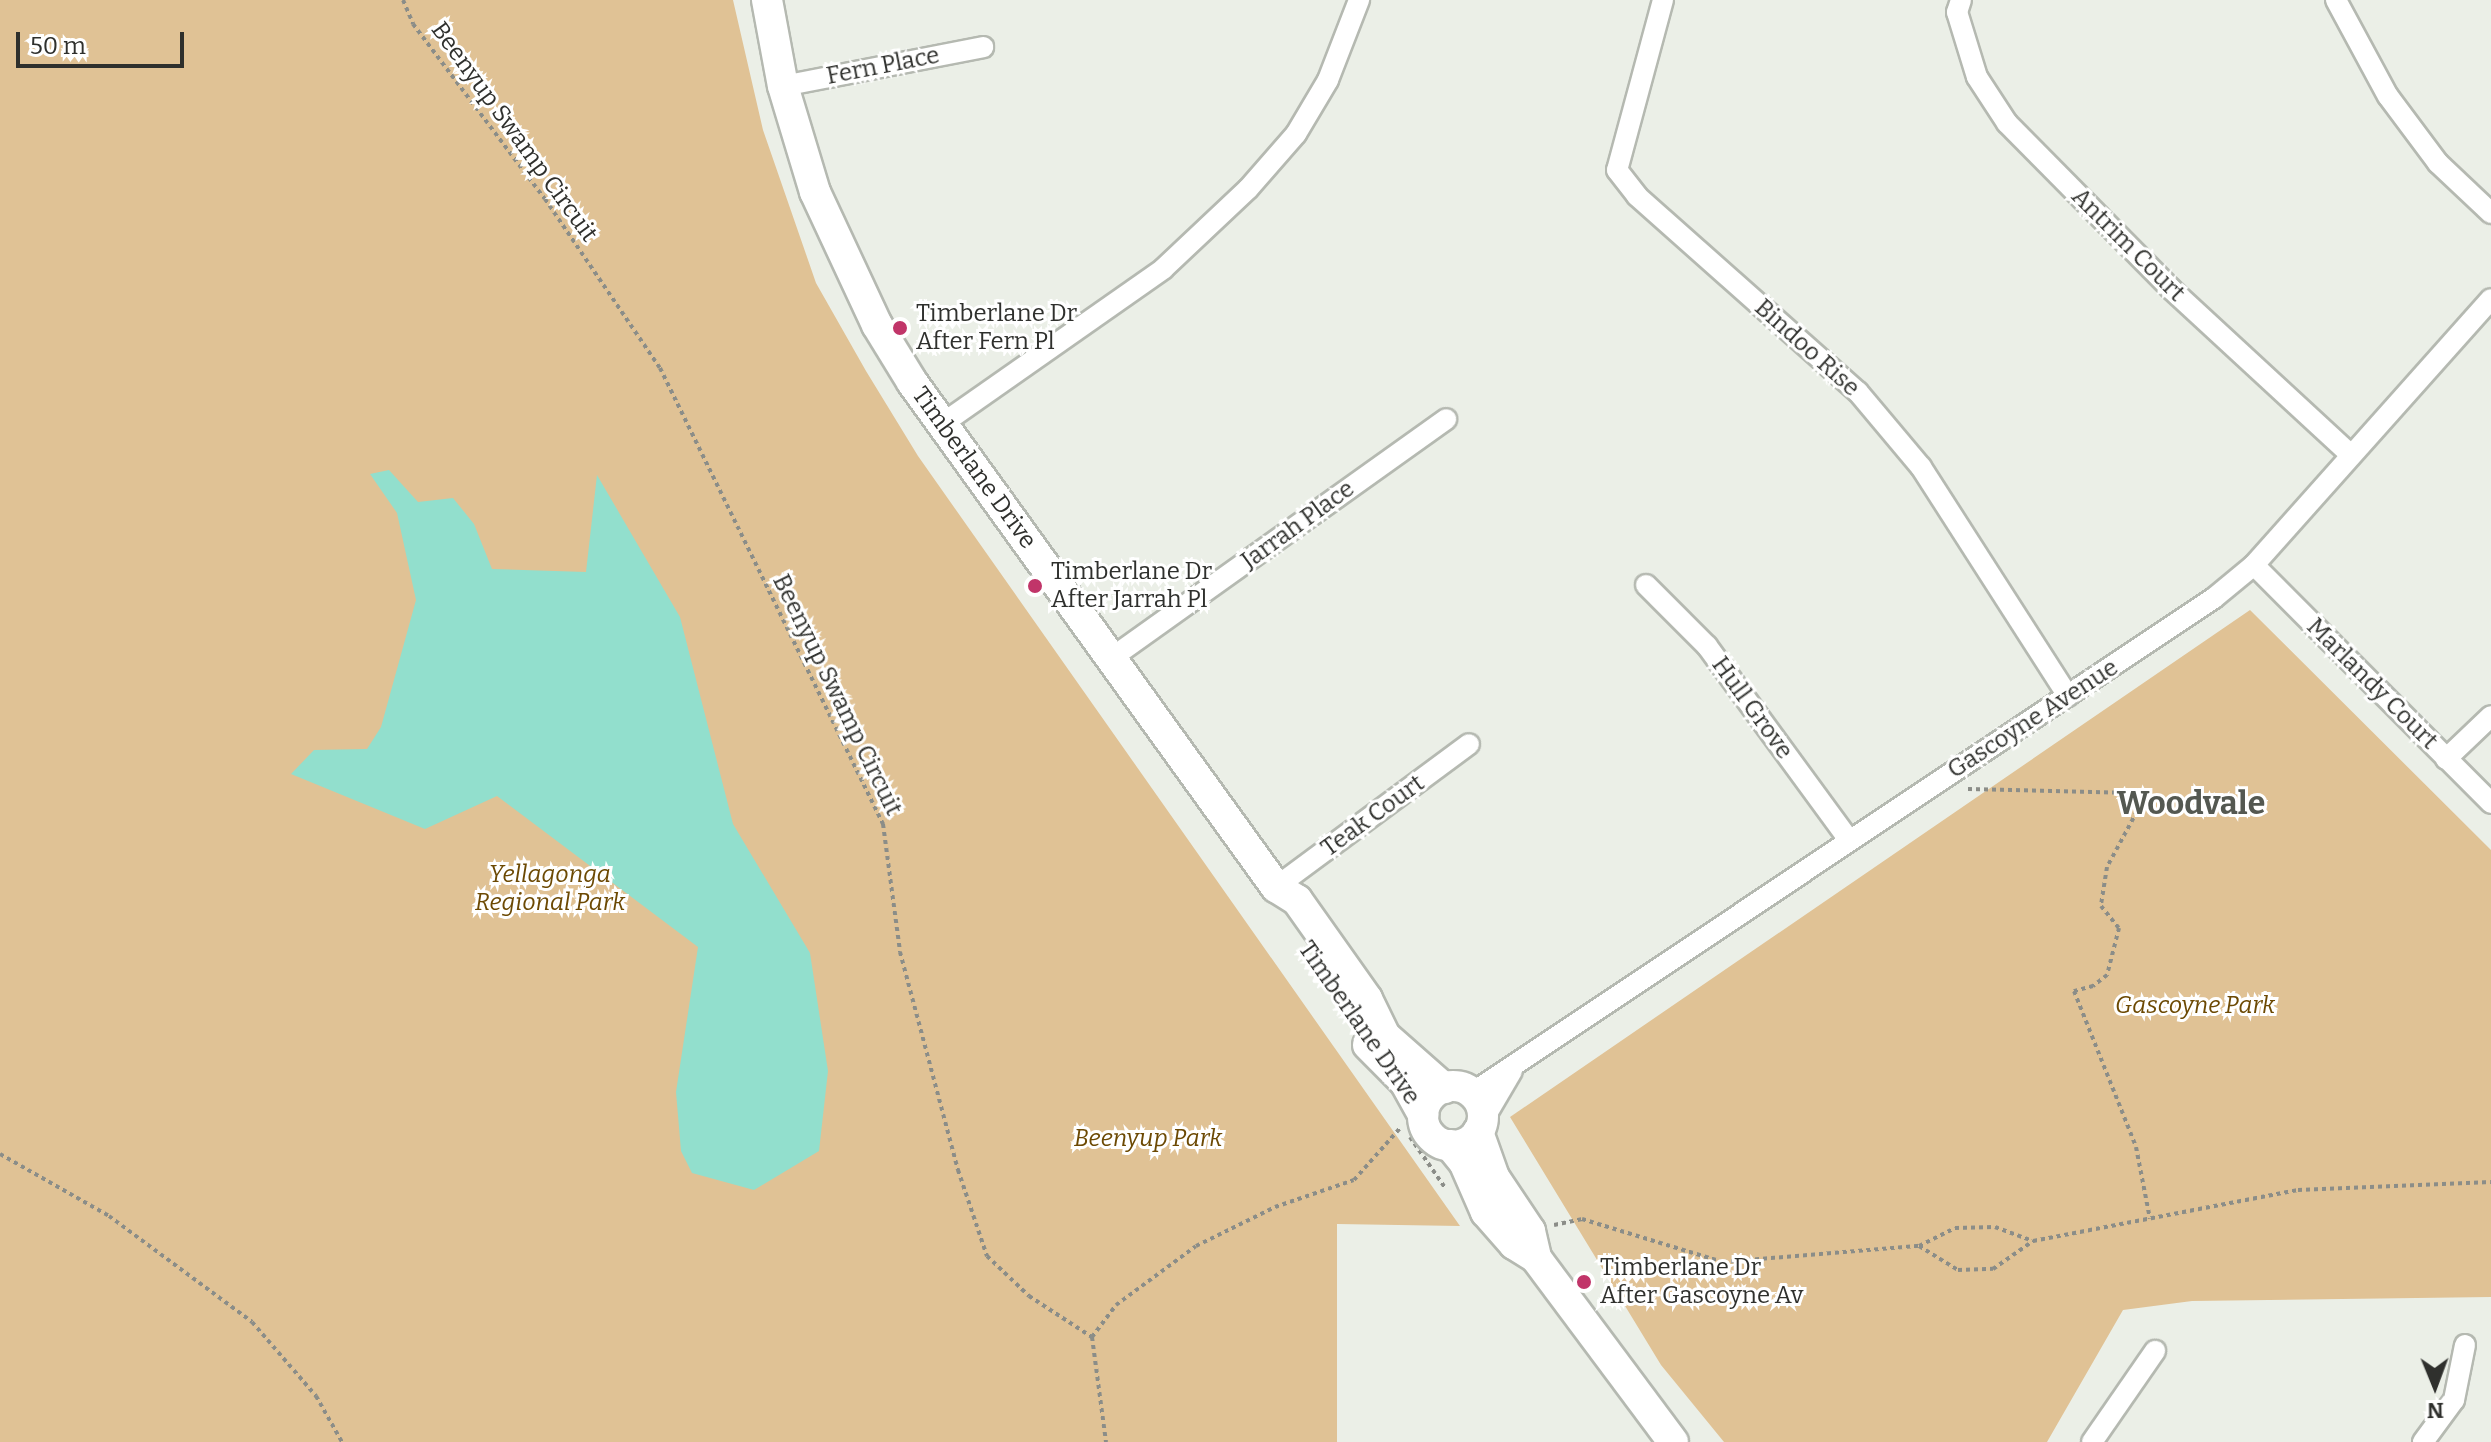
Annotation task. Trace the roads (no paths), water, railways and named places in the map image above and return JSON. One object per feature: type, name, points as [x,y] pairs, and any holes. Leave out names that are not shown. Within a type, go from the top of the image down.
[{"type":"street","name":"Timberlane Drive","points":[[767,0],[783,86],[815,192],[877,325],[942,424],[1276,887],[1297,900],[1367,999],[1385,1036],[1458,1090]]},
{"type":"street","points":[[942,424],[1163,269],[1248,189],[1296,134],[1328,80],[1359,0]]},
{"type":"street","name":"Bindoo Rise","points":[[1663,0],[1617,170],[1637,196],[1867,403],[1921,467],[2068,696]]},
{"type":"street","name":"Antrim Court","points":[[1961,0],[1957,12],[1977,77],[2007,123],[2171,289],[2351,455]]},
{"type":"street","points":[[2336,0],[2388,96],[2438,163],[2491,213]]},
{"type":"street","name":"Fern Place","points":[[783,86],[983,47]]},
{"type":"street","name":"Gascoyne Avenue","points":[[1458,1090],[1514,1068],[1848,839],[2164,635],[2254,565],[2491,299]]},
{"type":"street","name":"Jarrah Place","points":[[1110,659],[1446,419]]},
{"type":"street","name":"Marlandy Court","points":[[2254,565],[2491,803]]},
{"type":"street","name":"Hull Grove","points":[[1646,585],[1707,646],[1848,839]]},
{"type":"street","points":[[2446,759],[2491,716]]},
{"type":"street","name":"Teak Court","points":[[1276,887],[1469,744]]},
{"type":"street","name":"Timberlane Drive","points":[[1276,887],[1279,910],[1349,1009],[1370,1047],[1405,1082],[1423,1115]]},
{"type":"street","name":"Gascoyne Avenue","points":[[1480,1127],[1514,1068]]},
{"type":"street","points":[[1536,1258],[1530,1231],[1494,1177],[1480,1127],[1481,1106],[1458,1090],[1429,1098],[1423,1115],[1434,1139],[1450,1145],[1464,1162],[1486,1212],[1514,1244],[1536,1258],[1673,1442]]},
{"type":"street","points":[[1450,1145],[1466,1142],[1480,1127]]},
{"type":"street","points":[[2423,1442],[2454,1400],[2465,1345]]},
{"type":"street","points":[[2092,1442],[2155,1351]]},
{"type":"place","name":"Timberlane Dr After Fern Pl","points":[[900,328]]},
{"type":"place","name":"Timberlane Dr After Jarrah Pl","points":[[1035,586]]},
{"type":"place","name":"Timberlane Dr After Gascoyne Av","points":[[1584,1282]]},
{"type":"district","name":"Woodvale","points":[[2191,803]]},
{"type":"park label","name":"Yellagonga Regional Park","points":[[550,889]]},
{"type":"park label","name":"Gascoyne Park","points":[[2195,1006]]},
{"type":"park label","name":"Beenyup Park","points":[[1148,1139]]}]
